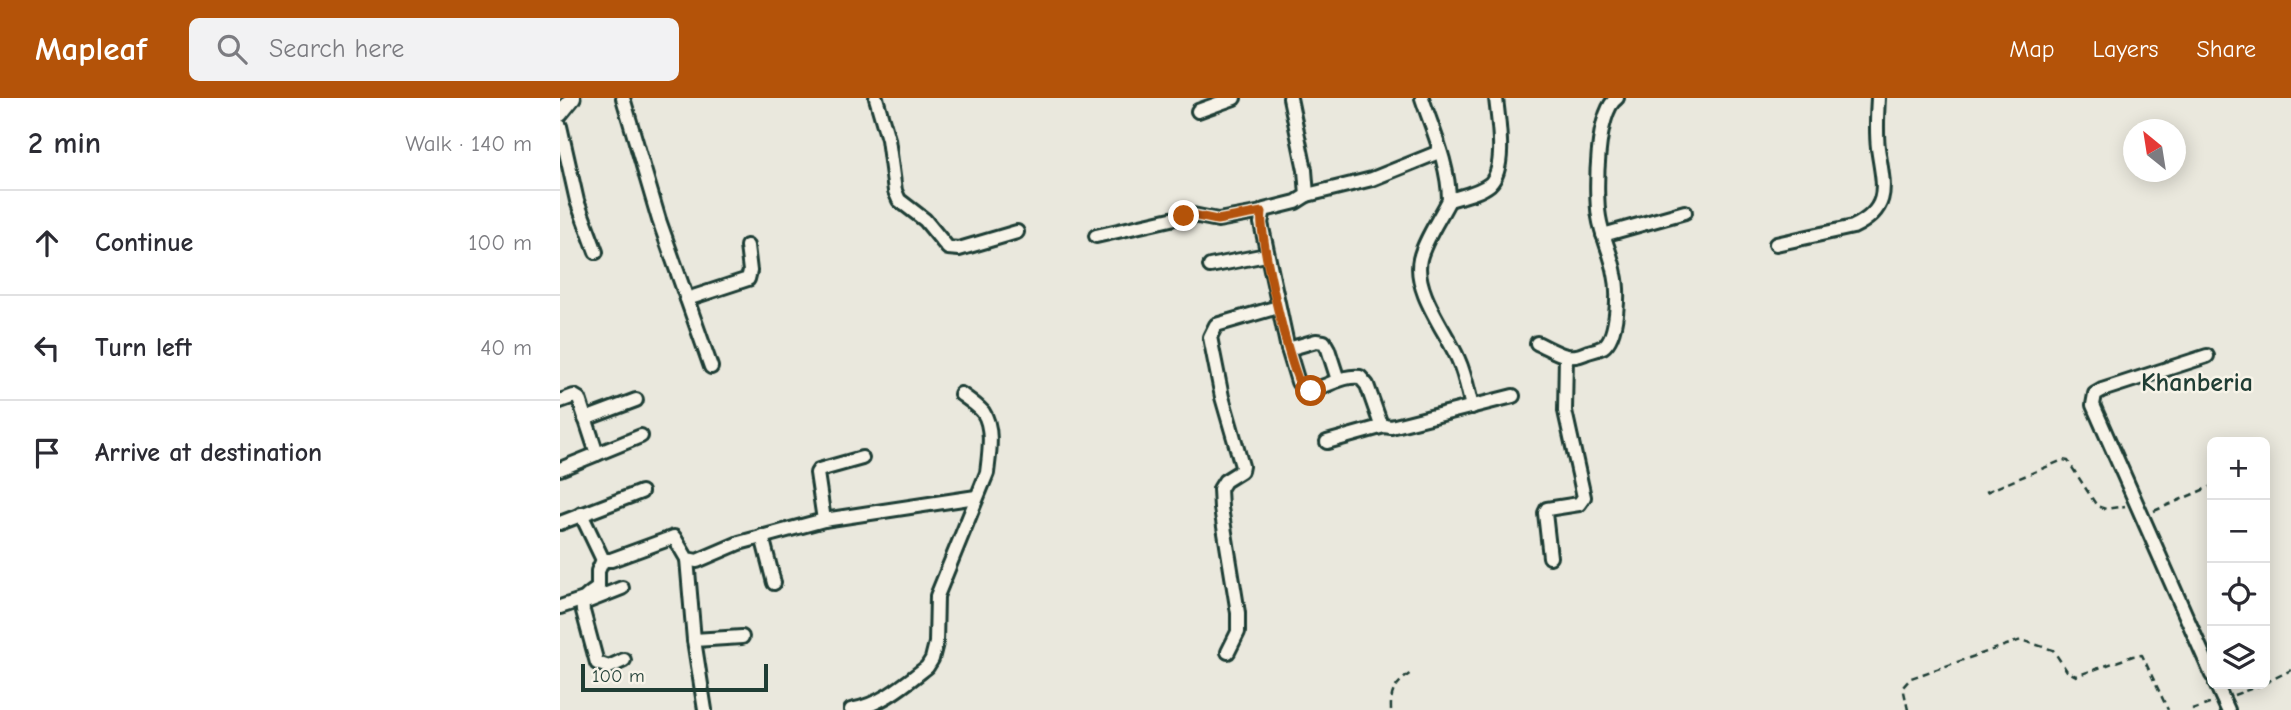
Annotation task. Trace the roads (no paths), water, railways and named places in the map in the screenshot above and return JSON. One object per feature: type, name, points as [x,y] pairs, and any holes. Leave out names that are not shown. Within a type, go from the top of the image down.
[{"type":"street","points":[[623,98],[663,232],[711,367]]},
{"type":"street","points":[[876,98],[888,139],[895,191],[899,200],[925,220],[948,248],[959,249],[1017,232]]},
{"type":"street","points":[[1198,111],[1234,98]]},
{"type":"street","points":[[1290,98],[1305,170],[1307,195]]},
{"type":"street","points":[[1422,98],[1446,174],[1449,200],[1420,257],[1419,270],[1424,297],[1458,360],[1472,407]]},
{"type":"street","points":[[1449,200],[1490,184],[1497,174],[1500,161],[1496,98]]},
{"type":"street","points":[[1537,343],[1566,356],[1582,355],[1603,347],[1610,340],[1614,326],[1616,276],[1597,201],[1601,126],[1611,101],[1617,98]]},
{"type":"street","points":[[1776,244],[1853,227],[1864,222],[1881,204],[1884,178],[1878,146],[1878,98]]},
{"type":"street","points":[[560,126],[577,201],[596,252]]},
{"type":"street","points":[[1096,236],[1184,216],[1217,220],[1262,212],[1296,202],[1307,195],[1372,179],[1439,152]]},
{"type":"street","points":[[1262,212],[1266,255],[1298,382],[1303,389],[1311,391],[1350,376],[1360,377],[1367,385],[1380,422],[1384,426]]},
{"type":"street","points":[[1604,235],[1685,212]]},
{"type":"street","points":[[687,299],[748,279],[747,246]]},
{"type":"street","points":[[1210,266],[1266,255]]},
{"type":"street","points":[[1228,652],[1238,632],[1238,613],[1220,489],[1225,481],[1241,471],[1242,466],[1222,397],[1210,337],[1216,326],[1278,307]]},
{"type":"street","points":[[1288,349],[1316,341],[1324,342],[1338,380]]},
{"type":"street","points":[[1550,557],[1545,513],[1547,509],[1579,505],[1584,497],[1565,411],[1566,356]]},
{"type":"street","points":[[2207,356],[2102,390],[2093,399],[2093,405],[2207,664]]},
{"type":"street","points":[[851,710],[879,701],[928,667],[932,659],[936,643],[937,596],[987,473],[990,445],[988,423],[980,409],[961,394]]},
{"type":"street","points":[[1327,442],[1513,396]]},
{"type":"street","points":[[560,401],[576,397],[597,454]]},
{"type":"street","points":[[585,419],[636,400]]},
{"type":"street","points":[[560,469],[642,436]]},
{"type":"street","points":[[824,520],[817,473],[862,458]]},
{"type":"street","points":[[560,523],[641,492]]},
{"type":"street","points":[[687,559],[697,561],[739,543],[824,520],[976,496]]},
{"type":"street","points":[[581,514],[603,560]]},
{"type":"street","points":[[762,536],[774,583]]},
{"type":"street","points":[[603,560],[611,560],[674,537],[687,559],[694,640],[705,710]]},
{"type":"street","points":[[583,601],[598,588],[598,571],[603,560]]},
{"type":"street","points":[[560,607],[622,588]]},
{"type":"street","points":[[583,601],[597,663],[608,667],[624,660]]},
{"type":"street","points":[[694,640],[743,637]]},
{"type":"street","points":[[2218,689],[2226,705]]},
{"type":"district","name":"Khanberia","points":[[2197,383]]}]
